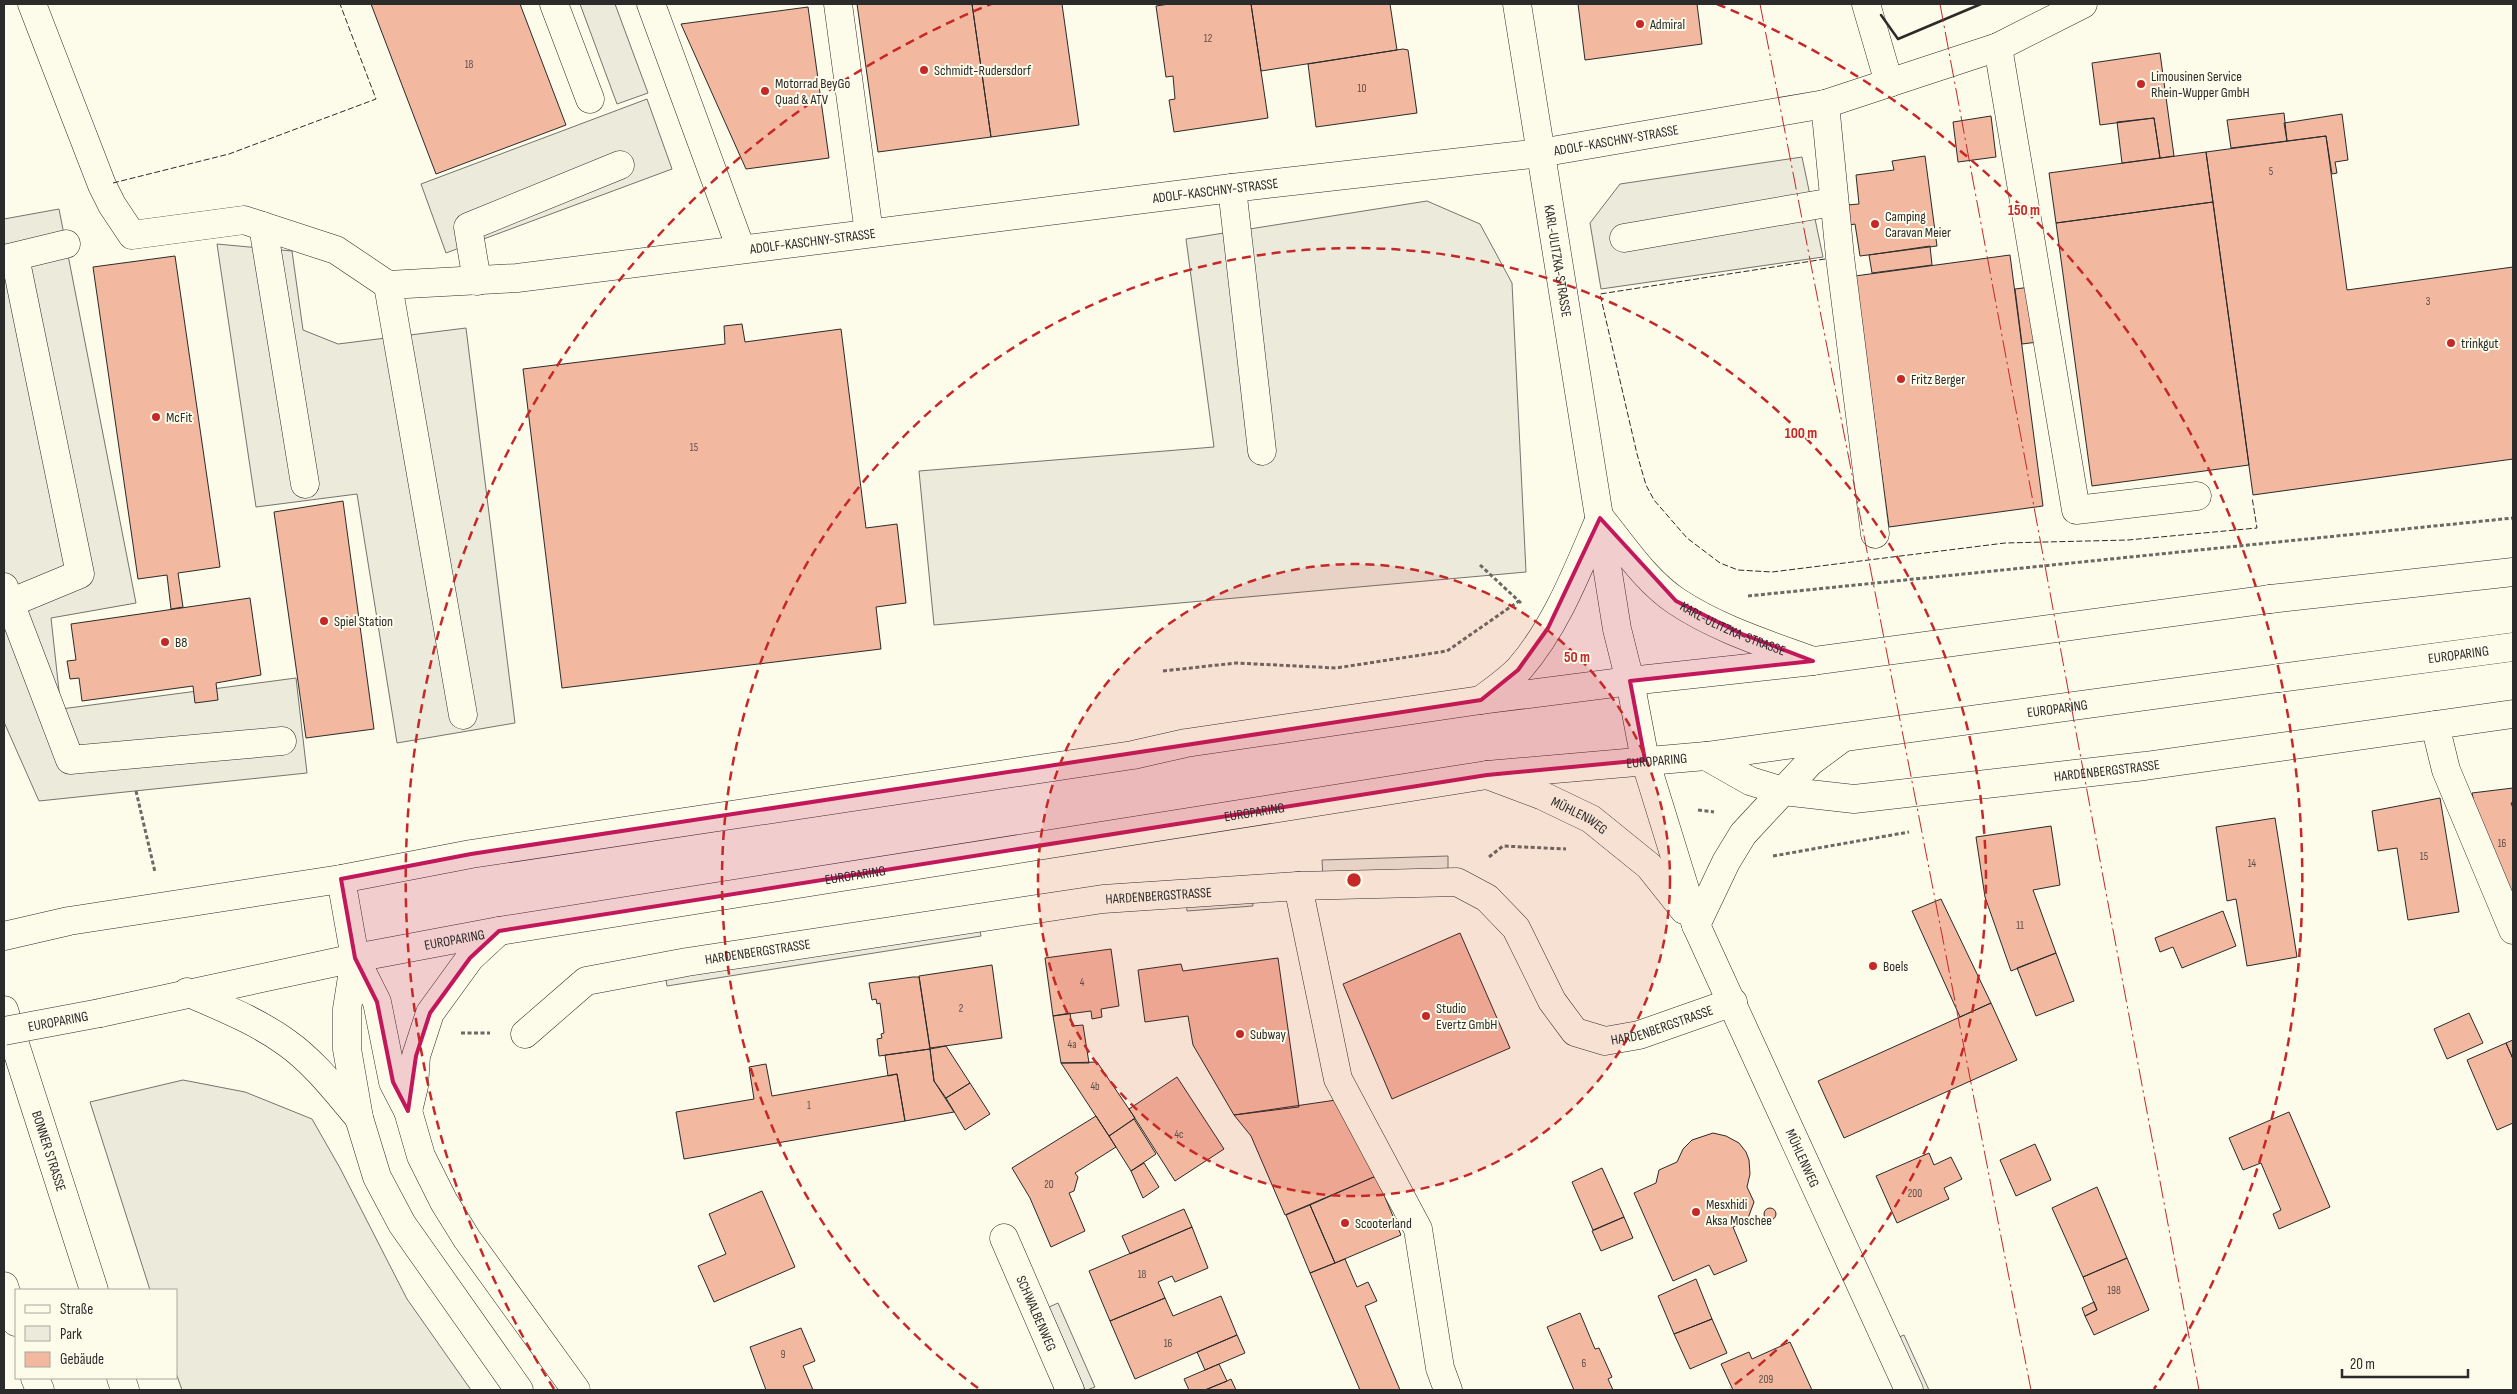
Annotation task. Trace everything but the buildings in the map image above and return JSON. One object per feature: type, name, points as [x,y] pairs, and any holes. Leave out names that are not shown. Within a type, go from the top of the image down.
[{"type":"main road","points":[[32,4],[102,185],[112,205],[132,235],[244,220],[336,250],[388,285],[462,715]]},
{"type":"main road","points":[[554,4],[590,99]]},
{"type":"main road","points":[[651,4],[741,249]]},
{"type":"main road","points":[[838,4],[869,233]]},
{"type":"main road","name":"KARL-ULITZKA-STRASSE","points":[[1517,4],[1617,629],[1630,681],[1645,760]]},
{"type":"main road","points":[[1866,4],[1889,83]]},
{"type":"main road","name":"ADOLF-KASCHNY-STRASSE","points":[[388,285],[516,278],[1232,188],[1540,153],[1825,104],[1998,47],[2083,4]]},
{"type":"main road","points":[[1998,47],[2076,510],[2197,496]]},
{"type":"main road","points":[[1825,104],[1833,202],[1875,534]]},
{"type":"main road","points":[[477,281],[468,227],[620,166]]},
{"type":"main road","points":[[1232,188],[1262,451]]},
{"type":"main road","points":[[1624,238],[1833,202]]},
{"type":"main road","points":[[263,226],[305,484]]},
{"type":"main road","points":[[66,244],[10,258],[80,574],[7,595],[70,760],[282,741]]},
{"type":"main road","points":[[1482,700],[1518,670],[1548,628],[1571,583],[1600,518]]},
{"type":"main road","name":"KARL-ULITZKA-STRASSE","points":[[1600,518],[1642,568],[1676,601],[1733,630],[1813,661]]},
{"type":"main road","points":[[4,936],[69,921],[341,879],[547,842],[1133,755],[1186,743],[1482,700],[1630,681],[1813,661],[2270,599],[2513,572]]},
{"type":"main road","name":"EUROPARING","points":[[4,1031],[100,1013],[187,992],[355,958],[499,931],[1487,775],[1706,756],[2513,647]]},
{"type":"main road","name":"HARDENBERGSTRASSE","points":[[1706,756],[1750,782],[1783,791],[1854,799],[2145,766],[2513,714]]},
{"type":"main road","points":[[2435,725],[2446,770],[2513,930]]},
{"type":"main road","points":[[1696,925],[1726,862],[1744,834],[1810,762],[1844,737]]},
{"type":"main road","name":"MÜHLENWEG","points":[[1645,760],[1696,925],[1733,1002],[1908,1390]]},
{"type":"main road","name":"MÜHLENWEG","points":[[1487,775],[1543,796],[1591,819],[1649,866],[1696,925]]},
{"type":"main road","points":[[341,879],[355,958],[377,1002],[393,1082],[408,1111],[421,1156],[444,1202],[467,1239],[576,1390]]},
{"type":"main road","name":"HARDENBERGSTRASSE","points":[[525,1034],[586,981],[687,962],[1103,899],[1298,886],[1457,882],[1487,898],[1516,928],[1552,1001],[1575,1032],[1605,1041],[1639,1035],[1733,1002]]},
{"type":"main road","points":[[1298,886],[1320,1005],[1338,1079],[1418,1229],[1440,1368],[1448,1390]]},
{"type":"main road","points":[[408,1111],[414,1086],[416,1056],[430,1013],[470,958],[499,931]]},
{"type":"main road","points":[[355,958],[347,1009],[347,1049],[359,1118],[377,1177],[402,1224],[519,1390]]},
{"type":"main road","points":[[187,992],[246,1019],[287,1043],[321,1074],[359,1118]]},
{"type":"main road","name":"BONNER STRASSE","points":[[4,1010],[94,1289]]},
{"type":"main road","name":"SCHWALBENWEG","points":[[1004,1238],[1070,1390]]},
{"type":"main road","points":[[4,1286],[15,1319]]},
{"type":"path","points":[[1745,596],[2513,518]]},
{"type":"path","points":[[1480,565],[1519,601],[1532,620],[1548,628]]},
{"type":"path","points":[[1163,671],[1236,662],[1336,668],[1448,651],[1519,601]]},
{"type":"path","points":[[128,755],[163,907]]},
{"type":"path","points":[[1706,756],[1714,812]]},
{"type":"path","points":[[1457,882],[1503,846],[1574,850],[1591,819]]},
{"type":"highlighted area","points":[[1600,518],[1676,601],[1742,634],[1813,661],[1630,681],[1645,760],[1487,775],[499,931],[470,958],[430,1013],[416,1056],[408,1111],[393,1082],[377,1002],[355,958],[341,879],[471,854],[1481,700],[1518,670],[1548,628]]},
{"type":"green space","points":[[183,1080],[245,1092],[312,1119],[340,1168],[407,1299],[471,1390],[182,1390],[178,1379],[178,1289],[150,1289],[90,1102]]},
{"type":"shaded area","points":[[580,4],[615,4],[648,93],[617,104]]},
{"type":"shaded area","points":[[647,99],[672,169],[446,253],[421,184]]},
{"type":"shaded area","points":[[1802,157],[1823,257],[1601,289],[1590,223],[1620,184]]},
{"type":"shaded area","points":[[1427,201],[1480,224],[1512,283],[1526,572],[934,625],[919,471],[1214,447],[1186,239]]},
{"type":"shaded area","points":[[59,209],[136,603],[51,618],[61,709],[296,678],[307,773],[39,801],[4,722],[4,219]]},
{"type":"shaded area","points":[[217,244],[292,251],[303,330],[338,344],[466,328],[515,723],[397,743],[357,494],[256,507]]},
{"type":"shaded area","points":[[1448,856],[1448,873],[1323,877],[1322,860]]},
{"type":"shaded area","points":[[1252,894],[1253,906],[1187,911],[1186,899]]},
{"type":"shaded area","points":[[979,924],[981,936],[667,986],[665,974]]},
{"type":"shaded area","points":[[1058,1303],[1095,1387],[1085,1390],[1049,1307]]},
{"type":"shaded area","points":[[1904,1335],[1929,1390],[1915,1390],[1892,1340]]},
{"type":"fence","points":[[113,183],[229,154],[376,99],[340,4]]},
{"type":"fence","points":[[1825,259],[1600,294],[1646,485],[1654,500],[1687,538],[1720,563],[1738,570],[1772,572],[2005,543],[2128,540],[2257,528],[2252,497]]},
{"type":"wall","points":[[1881,15],[1898,39],[1981,4]]},
{"type":"power","points":[[1760,4],[2031,1390]]},
{"type":"power","points":[[1940,4],[2199,1390]]},
{"type":"place","name":"Admiral","points":[[1640,24]]},
{"type":"place","name":"Schmidt-Rudersdorf","points":[[924,70]]},
{"type":"place","name":"Limousinen Service Rhein-Wupper GmbH","points":[[2141,84]]},
{"type":"place","name":"Motorrad BeyGo Quad & ATV","points":[[765,91]]},
{"type":"place","name":"Camping Caravan Meier","points":[[1875,224]]},
{"type":"place","name":"trinkgut","points":[[2451,343]]},
{"type":"place","name":"Fritz Berger","points":[[1901,379]]},
{"type":"place","name":"McFit","points":[[156,417]]},
{"type":"place","name":"Spiel Station","points":[[324,621]]},
{"type":"place","name":"B8","points":[[165,642]]},
{"type":"place","name":"Boels","points":[[1873,966]]},
{"type":"place","name":"Studio Evertz GmbH","points":[[1426,1016]]},
{"type":"place","name":"Subway","points":[[1240,1034]]},
{"type":"place","name":"Mesxhidi Aksa Moschee","points":[[1696,1212]]},
{"type":"place","name":"Scooterland","points":[[1345,1223]]}]
